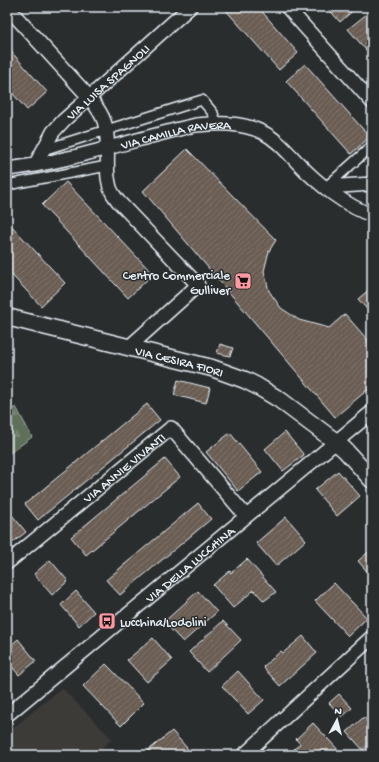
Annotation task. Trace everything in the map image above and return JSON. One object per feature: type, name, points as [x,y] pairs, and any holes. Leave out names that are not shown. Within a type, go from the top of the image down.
[{"type":"street","points":[[7,7],[89,97],[100,112],[105,122],[109,183],[116,198],[198,285],[129,348]]},
{"type":"street","name":"VIA LUISA SPAGNOLI","points":[[35,165],[60,124],[190,7]]},
{"type":"street","points":[[287,7],[372,102]]},
{"type":"street","points":[[43,150],[202,100],[213,113],[216,123]]},
{"type":"street","name":"VIA CAMILLA RAVERA","points":[[7,169],[73,157],[196,125],[216,123],[244,126],[263,132],[326,187],[351,206],[372,215]]},
{"type":"street","points":[[326,187],[372,146]]},
{"type":"street","points":[[7,184],[23,178],[107,166]]},
{"type":"street","points":[[326,187],[372,184]]},
{"type":"street","name":"VIA CESIRA FIORI","points":[[7,317],[212,368],[251,383],[280,400],[336,442],[372,480]]},
{"type":"street","name":"VIA DELLA LUCCHINA","points":[[7,714],[372,412]]},
{"type":"street","name":"VIA ANNIE VIVANTI","points":[[7,563],[171,428],[246,516]]},
{"type":"street","points":[[244,755],[372,637]]},
{"type":"shaded area","points":[[62,688],[112,739],[94,755],[7,755],[7,733]]},
{"type":"green space","points":[[16,407],[32,437],[7,455],[7,412]]},
{"type":"building","points":[[223,7],[258,7],[298,53],[279,70]]},
{"type":"building","points":[[327,7],[357,7],[340,22]]},
{"type":"building","points":[[368,13],[372,18],[372,57],[348,29]]},
{"type":"building","points":[[7,47],[47,92],[27,110],[7,87]]},
{"type":"building","points":[[305,64],[370,137],[351,154],[286,81]]},
{"type":"building","name":"Centro Commerciale Gulliver","points":[[187,149],[276,240],[269,251],[264,271],[269,291],[281,308],[299,320],[329,328],[345,314],[372,345],[372,386],[335,417],[143,191]]},
{"type":"building","points":[[66,182],[153,274],[128,298],[42,205]]},
{"type":"building","points":[[7,221],[65,283],[41,306],[7,270]]},
{"type":"building","points":[[372,287],[372,315],[358,299]]},
{"type":"building","points":[[220,344],[233,348],[230,356],[217,353]]},
{"type":"building","points":[[178,380],[210,388],[206,403],[174,395]]},
{"type":"building","points":[[147,404],[160,420],[38,520],[25,504]]},
{"type":"building","points":[[285,432],[304,455],[283,471],[265,449]]},
{"type":"building","points":[[230,433],[262,472],[238,491],[206,452]]},
{"type":"building","points":[[165,459],[180,477],[86,555],[71,537]]},
{"type":"building","points":[[338,471],[360,496],[337,516],[315,490]]},
{"type":"building","points":[[198,503],[211,519],[120,595],[106,580]]},
{"type":"building","points":[[12,515],[26,532],[7,547],[7,519]]},
{"type":"building","points":[[286,517],[306,540],[276,566],[256,543]]},
{"type":"building","points":[[372,549],[372,577],[358,561]]},
{"type":"building","points":[[247,559],[276,592],[264,601],[254,590],[233,608],[213,585],[230,571],[231,573]]},
{"type":"building","points":[[50,560],[68,581],[52,595],[34,574]]},
{"type":"building","points":[[334,583],[367,618],[348,636],[315,601]]},
{"type":"building","points":[[76,591],[94,612],[79,626],[61,605]]},
{"type":"building","points":[[198,591],[217,612],[183,642],[164,622]]},
{"type":"building","points":[[223,621],[241,640],[207,672],[189,652]]},
{"type":"building","points":[[303,636],[317,653],[280,686],[263,667],[281,651],[283,653]]},
{"type":"building","points":[[153,638],[172,660],[147,682],[127,660]]},
{"type":"building","points":[[18,639],[36,661],[19,675],[7,661],[7,649]]},
{"type":"building","points":[[106,664],[144,703],[121,726],[83,686]]},
{"type":"building","points":[[238,671],[264,700],[248,714],[222,686]]},
{"type":"building","points":[[339,694],[352,708],[342,717],[329,703]]},
{"type":"building","points":[[364,717],[372,726],[372,742],[363,750],[347,732]]},
{"type":"building","points":[[313,723],[341,753],[339,755],[300,755],[294,749],[300,744],[296,739]]},
{"type":"building","points":[[172,731],[193,755],[144,754]]},
{"type":"place","name":"Centro Commerciale Gulliver","points":[[243,281]]},
{"type":"place","name":"Lucchina/Lodolini","points":[[107,621]]}]
